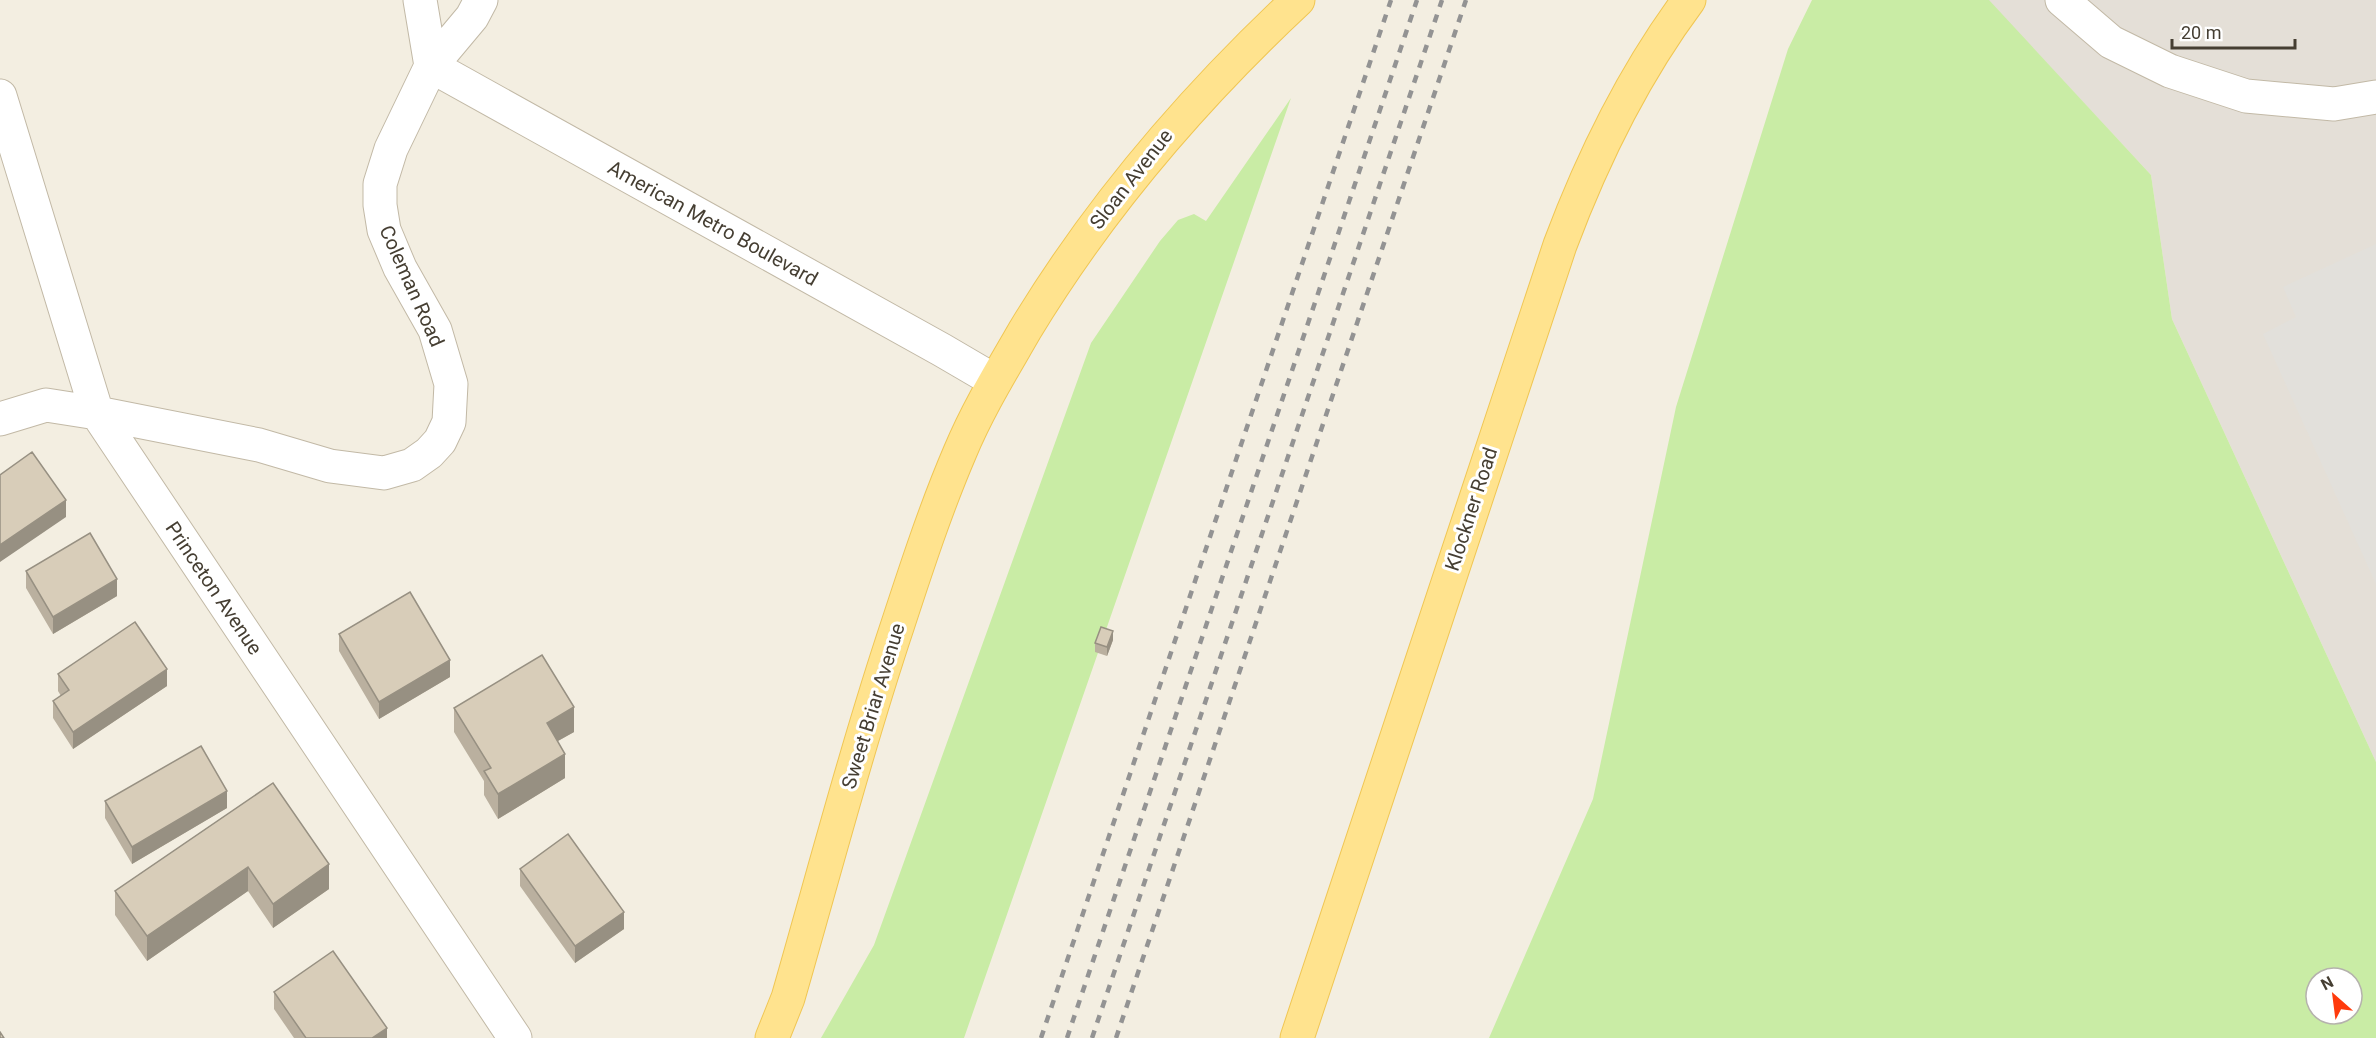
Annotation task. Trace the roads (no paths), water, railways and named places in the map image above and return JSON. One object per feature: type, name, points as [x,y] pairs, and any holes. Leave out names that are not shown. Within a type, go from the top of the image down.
[{"type":"main road","name":"Sloan Avenue","points":[[995,381],[1053,284],[1110,203],[1172,127],[1298,0]]},
{"type":"main road","name":"Klockner Road","points":[[1297,1038],[1560,244],[1595,158],[1616,116],[1660,41],[1689,0]]},
{"type":"main road","name":"Sweet Briar Avenue","points":[[772,1038],[788,998],[878,686],[917,566],[961,451],[995,381]]},
{"type":"street","points":[[420,0],[431,66]]},
{"type":"street","points":[[431,66],[472,17],[481,0]]},
{"type":"street","points":[[2062,0],[2111,42],[2170,71],[2246,96],[2334,104],[2376,97]]},
{"type":"street","name":"American Metro Boulevard","points":[[431,66],[995,381]]},
{"type":"street","name":"Coleman Road","points":[[0,419],[46,405],[97,412],[259,445],[330,466],[384,473],[412,465],[429,453],[440,441],[449,422],[450,384],[447,366],[435,330],[392,250],[381,217],[380,184],[391,149],[431,66]]},
{"type":"street","name":"Princeton Avenue","points":[[0,96],[97,412],[515,1038]]},
{"type":"railway","points":[[1041,1038],[1391,0]]},
{"type":"railway","points":[[1067,1038],[1417,0]]},
{"type":"railway","points":[[1092,1038],[1442,0]]},
{"type":"railway","points":[[1116,1038],[1466,0]]}]
